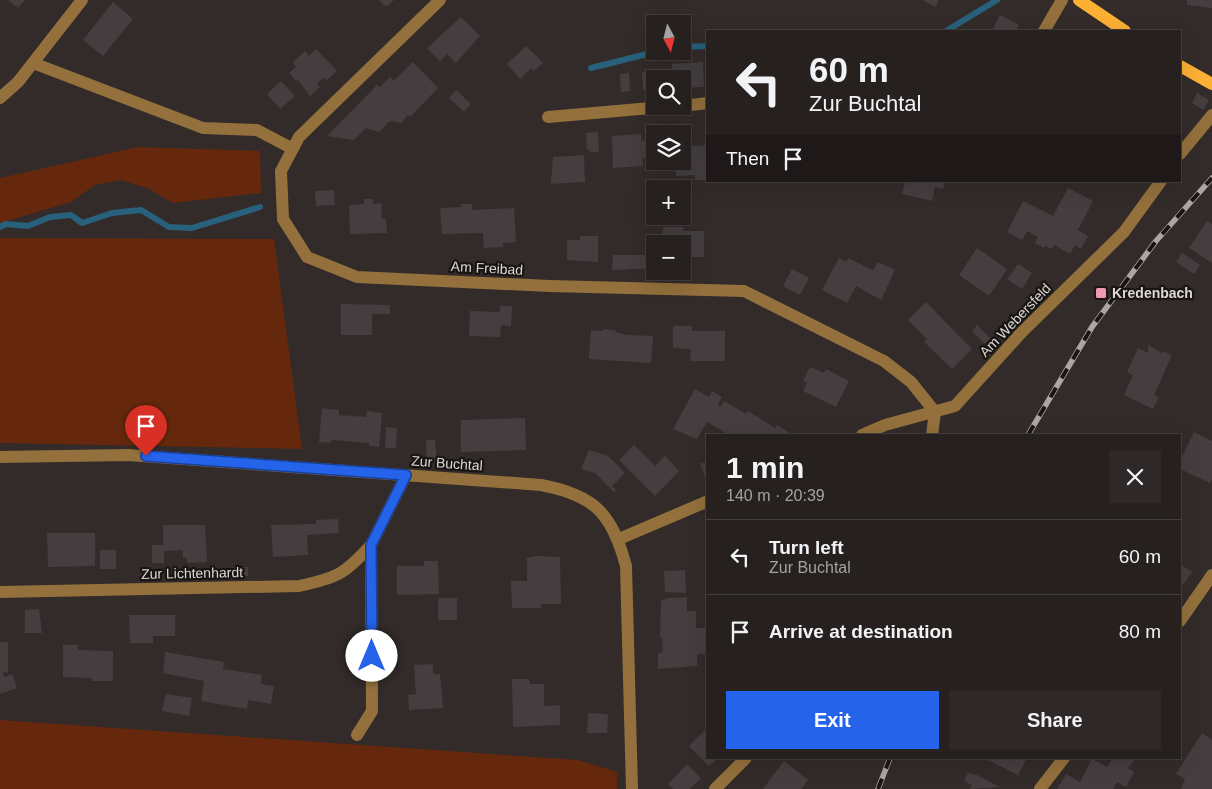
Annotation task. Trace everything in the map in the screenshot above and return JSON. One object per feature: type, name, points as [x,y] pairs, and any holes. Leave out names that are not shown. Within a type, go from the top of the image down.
[{"type":"main road","points":[[1079,0],[1124,30]]},
{"type":"main road","points":[[1181,67],[1212,84]]},
{"type":"street","points":[[0,98],[18,82],[82,0]]},
{"type":"street","name":"Am Freibad","points":[[440,0],[299,136],[282,171],[283,219],[307,257],[357,277],[550,286],[744,291],[884,361],[911,382],[935,412]]},
{"type":"street","points":[[1045,30],[1062,0]]},
{"type":"street","points":[[33,63],[203,128],[257,130],[293,149]]},
{"type":"street","points":[[691,105],[706,104]]},
{"type":"street","points":[[548,117],[646,108]]},
{"type":"street","points":[[1181,153],[1212,115]]},
{"type":"street","name":"Am Webersfeld","points":[[864,434],[884,426],[955,406],[1022,332],[1124,232],[1160,182]]},
{"type":"street","points":[[932,434],[935,412]]},
{"type":"street","name":"Zur Buchtal","points":[[0,457],[128,455],[541,485],[569,490],[597,505],[619,539],[626,566],[632,789]]},
{"type":"street","name":"Zur Lichtenhardt","points":[[0,592],[299,586],[322,581],[348,570],[371,545],[406,475]]},
{"type":"street","points":[[619,539],[706,502]]},
{"type":"street","name":"Zur Lichtenhardt","points":[[356,735],[372,711],[371,545]]},
{"type":"street","points":[[1181,620],[1212,575]]},
{"type":"street","points":[[715,789],[745,759]]},
{"type":"street","points":[[1040,789],[1063,759]]},
{"type":"shaded area","points":[[138,147],[260,151],[261,193],[173,203],[147,188],[120,180],[95,185],[71,202],[0,223],[0,178]]},
{"type":"shaded area","points":[[0,238],[274,239],[302,449],[0,443]]},
{"type":"shaded area","points":[[0,720],[578,760],[617,772],[617,789],[0,789]]},
{"type":"building","points":[[8,0],[25,0],[18,8]]},
{"type":"building","points":[[379,0],[394,0],[386,7]]},
{"type":"building","points":[[923,0],[939,0],[935,7]]},
{"type":"building","points":[[1187,0],[1212,0],[1212,8],[1187,5]]},
{"type":"building","points":[[113,2],[133,19],[103,56],[83,40]]},
{"type":"building","points":[[1000,15],[1019,25],[1016,30],[992,30]]},
{"type":"building","points":[[461,17],[480,36],[456,63],[447,54],[440,61],[427,48]]},
{"type":"building","points":[[526,46],[543,63],[534,71],[531,68],[520,79],[507,64]]},
{"type":"building","points":[[316,49],[337,71],[327,80],[324,78],[317,84],[320,87],[310,96],[298,80],[296,81],[289,73],[296,67],[293,62],[305,51],[309,56]]},
{"type":"building","points":[[413,62],[438,88],[410,117],[408,115],[401,123],[390,121],[379,132],[366,128],[354,140],[327,136],[377,85],[380,87],[390,77],[394,81]]},
{"type":"building","points":[[703,62],[704,87],[691,88],[691,70],[672,70],[672,64]]},
{"type":"building","points":[[642,72],[646,72],[646,90],[643,90]]},
{"type":"building","points":[[629,73],[630,91],[621,92],[620,74]]},
{"type":"building","points":[[281,81],[295,96],[280,109],[267,94]]},
{"type":"building","points":[[456,90],[471,104],[464,112],[449,98]]},
{"type":"building","points":[[1197,93],[1209,100],[1203,110],[1192,103]]},
{"type":"building","points":[[598,132],[599,152],[591,152],[587,149],[586,133]]},
{"type":"building","points":[[641,134],[641,141],[646,140],[646,158],[642,158],[643,166],[613,168],[612,136]]},
{"type":"building","points":[[706,145],[706,180],[695,180],[695,175],[676,176],[676,170],[691,170],[691,146]]},
{"type":"building","points":[[584,155],[585,182],[551,184],[553,157]]},
{"type":"building","points":[[905,182],[945,182],[943,189],[935,187],[932,201],[902,194]]},
{"type":"building","points":[[1068,188],[1093,201],[1078,230],[1088,236],[1081,249],[1075,245],[1070,254],[1054,245],[1052,249],[1045,246],[1044,248],[1035,243],[1038,237],[1027,231],[1022,240],[1007,232],[1023,201],[1053,216]]},
{"type":"building","points":[[334,190],[335,205],[316,206],[315,191]]},
{"type":"building","points":[[364,199],[373,199],[373,204],[381,203],[382,219],[386,219],[387,233],[350,234],[349,205],[364,204]]},
{"type":"building","points":[[461,204],[472,204],[472,210],[514,208],[516,242],[503,243],[503,247],[484,248],[483,233],[442,234],[440,208],[461,207]]},
{"type":"building","points":[[1207,221],[1212,224],[1212,263],[1189,248]]},
{"type":"building","points":[[663,227],[683,227],[683,231],[704,231],[704,257],[691,257],[691,235],[663,235]]},
{"type":"building","points":[[580,236],[598,236],[598,262],[567,260],[567,240],[580,240]]},
{"type":"building","points":[[977,248],[1007,269],[989,296],[959,275]]},
{"type":"building","points":[[1182,253],[1200,265],[1194,274],[1176,262]]},
{"type":"building","points":[[613,255],[646,255],[646,268],[612,270]]},
{"type":"building","points":[[839,258],[846,262],[848,258],[873,270],[878,262],[895,270],[881,300],[856,286],[847,303],[822,290]]},
{"type":"building","points":[[1018,264],[1032,273],[1022,289],[1007,279]]},
{"type":"building","points":[[792,269],[809,278],[800,295],[783,286]]},
{"type":"building","points":[[926,302],[972,349],[952,369],[924,342],[927,339],[908,320]]},
{"type":"building","points":[[341,304],[390,305],[390,314],[372,314],[372,335],[341,335]]},
{"type":"building","points":[[500,306],[512,306],[511,326],[501,325],[500,337],[469,336],[470,311],[500,312]]},
{"type":"building","points":[[977,325],[990,338],[985,344],[972,331]]},
{"type":"building","points":[[673,326],[692,326],[692,331],[725,331],[725,361],[690,361],[691,349],[673,348]]},
{"type":"building","points":[[603,329],[616,330],[615,332],[627,335],[653,336],[651,363],[589,359],[591,330],[603,331]]},
{"type":"building","points":[[1148,345],[1162,353],[1163,351],[1172,355],[1154,395],[1159,397],[1153,409],[1124,395],[1133,375],[1127,372],[1138,348],[1148,353]]},
{"type":"building","points":[[810,367],[824,373],[826,369],[849,381],[836,407],[803,391],[807,383],[803,381]]},
{"type":"building","points":[[695,389],[709,397],[712,391],[722,397],[718,405],[720,407],[724,401],[746,414],[748,411],[775,428],[777,425],[791,434],[727,434],[707,422],[697,439],[673,429]]},
{"type":"building","points":[[322,408],[339,410],[339,415],[366,417],[367,411],[382,413],[379,447],[369,446],[369,443],[332,440],[331,443],[319,442]]},
{"type":"building","points":[[525,418],[526,450],[461,452],[461,420]]},
{"type":"building","points":[[386,427],[397,428],[396,448],[385,448]]},
{"type":"building","points":[[1194,432],[1212,441],[1212,479],[1210,483],[1181,469],[1181,459]]},
{"type":"building","points":[[426,440],[435,440],[437,462],[427,462]]},
{"type":"building","points":[[634,445],[655,466],[665,456],[679,471],[655,496],[619,460]]},
{"type":"building","points":[[589,450],[608,456],[625,473],[612,486],[616,490],[614,492],[595,473],[581,469]]},
{"type":"building","points":[[706,462],[706,479],[700,464]]},
{"type":"building","points":[[338,519],[339,533],[307,535],[308,555],[273,557],[271,525],[316,524],[316,520]]},
{"type":"building","points":[[163,525],[205,525],[207,562],[187,563],[187,558],[183,558],[183,550],[164,551],[164,563],[152,563],[152,545],[163,545]]},
{"type":"building","points":[[47,533],[95,533],[95,566],[48,567]]},
{"type":"building","points":[[100,550],[116,550],[116,569],[100,569]]},
{"type":"building","points":[[537,556],[560,557],[561,604],[541,604],[541,608],[512,608],[511,581],[527,581],[527,558]]},
{"type":"building","points":[[424,561],[438,561],[439,594],[397,595],[397,566],[424,566]]},
{"type":"building","points":[[1181,565],[1192,572],[1181,588]]},
{"type":"building","points":[[230,567],[248,567],[248,576],[230,576]]},
{"type":"building","points":[[685,570],[686,593],[665,592],[664,571]]},
{"type":"building","points":[[687,597],[687,611],[696,611],[696,628],[705,628],[706,654],[697,654],[697,666],[658,669],[658,654],[663,651],[662,637],[660,638],[661,601],[667,598]]},
{"type":"building","points":[[438,598],[457,598],[457,620],[438,620]]},
{"type":"building","points":[[39,609],[42,633],[25,633],[25,610]]},
{"type":"building","points":[[129,615],[175,615],[175,636],[153,636],[153,643],[130,643]]},
{"type":"building","points":[[0,642],[8,642],[8,673],[3,672],[4,677],[12,674],[17,688],[0,694]]},
{"type":"building","points":[[63,645],[78,645],[78,650],[113,651],[113,681],[92,681],[92,678],[63,677]]},
{"type":"building","points":[[165,652],[224,662],[223,669],[262,675],[261,684],[274,686],[271,704],[248,700],[247,709],[201,701],[204,681],[163,673]]},
{"type":"building","points":[[433,664],[433,674],[440,674],[443,708],[409,710],[408,695],[416,694],[414,665]]},
{"type":"building","points":[[512,679],[529,679],[530,684],[544,684],[544,706],[560,705],[560,725],[513,727]]},
{"type":"building","points":[[166,694],[192,698],[189,716],[162,711]]},
{"type":"building","points":[[588,713],[608,714],[607,733],[587,733]]},
{"type":"building","points":[[706,729],[706,759],[717,759],[709,766],[689,746]]},
{"type":"building","points":[[1202,733],[1212,740],[1212,789],[1181,789],[1185,779],[1176,774]]},
{"type":"building","points":[[986,759],[1026,759],[1018,775]]},
{"type":"building","points":[[1092,759],[1107,767],[1112,759],[1135,759],[1128,768],[1134,772],[1126,787],[1117,782],[1113,789],[1057,789],[1066,774],[1080,782]]},
{"type":"building","points":[[784,761],[808,780],[801,789],[763,789]]},
{"type":"building","points":[[687,764],[701,778],[690,789],[673,789],[668,784]]},
{"type":"building","points":[[968,773],[977,775],[1000,787],[970,789],[972,785],[964,781]]},
{"type":"waterway","points":[[948,30],[997,0]]},
{"type":"waterway","points":[[691,47],[706,46]]},
{"type":"waterway","points":[[591,68],[646,54]]},
{"type":"waterway","points":[[0,227],[6,224],[28,226],[50,217],[71,215],[82,223],[112,213],[141,210],[169,227],[192,228],[260,207]]},
{"type":"railway","points":[[1029,434],[1092,327],[1156,241],[1212,178]]},
{"type":"railway","points":[[878,789],[890,759]]},
{"type":"place","name":"Kredenbach","points":[[1101,293]]},
{"type":"route","points":[[146,456],[406,475],[371,545],[372,656]]}]
